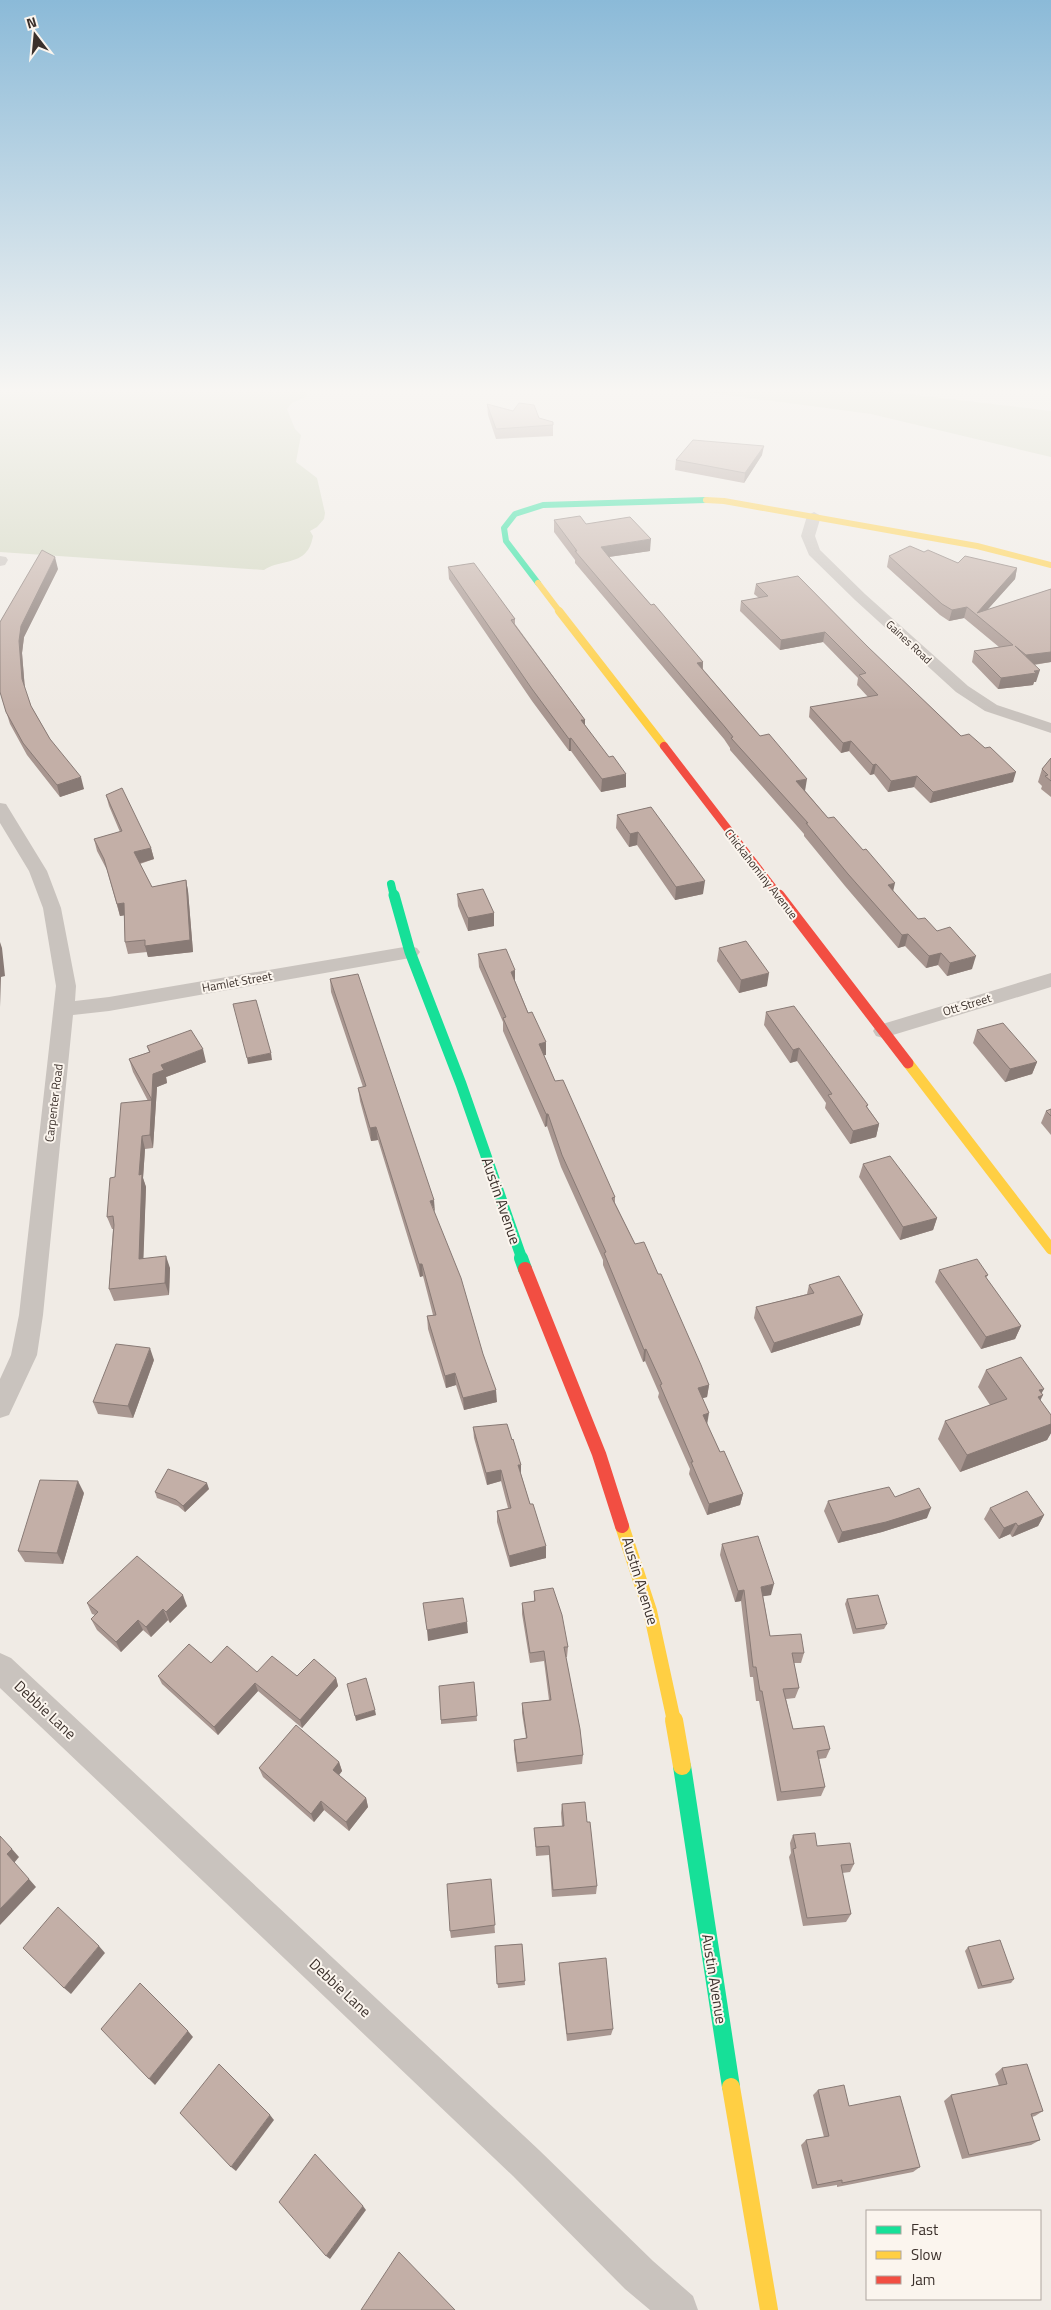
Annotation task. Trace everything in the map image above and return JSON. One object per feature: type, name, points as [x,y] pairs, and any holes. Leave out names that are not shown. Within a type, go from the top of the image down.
[{"type":"street","name":"Chickahominy Avenue","points":[[814,516],[748,504],[697,500],[572,502],[537,506],[522,510],[508,521],[504,528],[506,541],[1051,1249]]},
{"type":"street","points":[[814,516],[1007,552],[1051,565]]},
{"type":"street","name":"Gaines Road","points":[[814,516],[808,536],[814,552],[938,669],[962,689],[990,708],[1025,722],[1051,728]]},
{"type":"street","name":"Carpenter Road","points":[[0,808],[38,871],[52,908],[66,986],[31,1315],[24,1354],[0,1407]]},
{"type":"street","name":"Austin Avenue","points":[[391,884],[410,952],[461,1084],[525,1270],[600,1454],[650,1611],[677,1734],[743,2167],[769,2310]]},
{"type":"street","name":"Hamlet Street","points":[[64,1009],[109,1004],[410,952]]},
{"type":"street","name":"Ott Street","points":[[883,1030],[1051,980]]},
{"type":"street","name":"Debbie Lane","points":[[0,1668],[519,2156],[639,2275],[679,2310]]},
{"type":"green space","points":[[0,496],[321,496],[325,513],[324,519],[317,527],[310,531],[313,536],[312,540],[309,548],[303,555],[264,570],[0,552]]},
{"type":"building","points":[[580,516],[586,524],[630,517],[651,539],[601,547],[651,605],[654,604],[703,662],[697,663],[760,736],[769,734],[807,779],[796,781],[828,818],[834,817],[863,850],[866,849],[895,883],[888,885],[918,919],[925,918],[937,931],[950,927],[976,956],[950,963],[941,953],[929,956],[908,934],[902,935],[848,874],[806,823],[808,823],[731,738],[733,737],[725,727],[575,551],[577,551],[554,520]]},
{"type":"building","points":[[910,546],[924,552],[928,550],[958,563],[965,556],[1017,568],[977,613],[1051,589],[1051,652],[1026,655],[1015,646],[1040,670],[1034,671],[1036,673],[1001,678],[974,651],[1013,645],[967,607],[952,610],[942,604],[889,556]]},
{"type":"building","points":[[42,550],[55,557],[21,626],[19,641],[22,679],[31,706],[50,739],[81,777],[57,785],[23,743],[6,712],[0,692],[0,622]]},
{"type":"building","points":[[474,563],[515,619],[511,620],[585,720],[581,720],[609,757],[613,756],[626,774],[602,779],[532,689],[448,567]]},
{"type":"building","points":[[798,576],[868,647],[961,736],[969,734],[985,748],[990,747],[1016,772],[933,792],[917,776],[891,781],[851,741],[843,743],[810,707],[878,695],[859,675],[866,673],[825,632],[781,640],[741,601],[768,596],[756,584]]},
{"type":"building","points":[[1051,758],[1051,781],[1045,776],[1048,775],[1042,769]]},
{"type":"building","points":[[122,788],[151,848],[134,852],[152,887],[186,880],[190,940],[145,946],[145,940],[125,942],[124,903],[117,904],[104,859],[94,839],[122,831],[106,795]]},
{"type":"building","points":[[651,807],[705,881],[676,887],[638,832],[630,834],[617,815]]},
{"type":"building","points":[[483,889],[494,913],[468,918],[457,894]]},
{"type":"building","points":[[746,941],[769,973],[741,980],[719,948]]},
{"type":"building","points":[[506,949],[515,970],[511,972],[528,1013],[532,1012],[546,1042],[539,1044],[555,1081],[563,1080],[615,1197],[612,1198],[635,1244],[644,1242],[658,1274],[661,1274],[701,1365],[709,1385],[698,1388],[709,1413],[703,1415],[720,1452],[724,1451],[743,1494],[709,1504],[660,1385],[662,1384],[646,1349],[644,1350],[604,1253],[606,1252],[562,1155],[548,1114],[546,1114],[503,1018],[506,1017],[478,954]]},
{"type":"building","points":[[358,974],[434,1200],[430,1201],[461,1278],[483,1354],[496,1390],[463,1398],[455,1373],[445,1376],[427,1316],[436,1315],[422,1264],[419,1264],[376,1127],[370,1128],[358,1088],[366,1086],[330,979]]},
{"type":"building","points":[[256,1000],[271,1053],[247,1058],[233,1004]]},
{"type":"building","points":[[794,1006],[868,1105],[866,1106],[879,1124],[853,1131],[828,1095],[832,1094],[799,1048],[793,1050],[766,1012]]},
{"type":"building","points":[[1003,1023],[1037,1062],[1010,1069],[977,1030]]},
{"type":"building","points":[[191,1030],[203,1049],[161,1065],[164,1070],[153,1074],[152,1100],[129,1059],[150,1052],[147,1046]]},
{"type":"building","points":[[152,1100],[150,1135],[142,1136],[139,1175],[142,1174],[139,1259],[166,1256],[165,1283],[109,1289],[114,1225],[113,1216],[107,1217],[110,1178],[115,1177],[121,1103]]},
{"type":"building","points":[[1051,1109],[1051,1116],[1046,1111]]},
{"type":"building","points":[[890,1156],[937,1218],[903,1227],[863,1164]]},
{"type":"building","points":[[977,1259],[988,1275],[985,1276],[1021,1326],[986,1337],[939,1270]]},
{"type":"building","points":[[839,1276],[863,1315],[774,1343],[756,1307],[814,1293],[809,1285]]},
{"type":"building","points":[[116,1344],[150,1348],[128,1406],[93,1402]]},
{"type":"building","points":[[1021,1357],[1044,1389],[1039,1390],[1043,1395],[1038,1397],[1051,1415],[1051,1424],[967,1455],[945,1421],[1007,1399],[986,1370]]},
{"type":"building","points":[[507,1424],[521,1465],[518,1465],[530,1504],[533,1504],[546,1546],[509,1556],[497,1511],[511,1508],[501,1470],[486,1473],[473,1427]]},
{"type":"building","points":[[168,1469],[207,1483],[183,1506],[176,1500],[155,1492]]},
{"type":"building","points":[[40,1480],[78,1481],[57,1553],[18,1551]]},
{"type":"building","points":[[889,1487],[895,1497],[919,1488],[931,1508],[886,1522],[842,1532],[828,1501]]},
{"type":"building","points":[[1027,1491],[1044,1515],[1018,1526],[1016,1523],[1004,1528],[990,1508]]},
{"type":"building","points":[[758,1536],[774,1584],[761,1587],[770,1636],[801,1634],[804,1653],[792,1653],[799,1688],[783,1689],[793,1729],[824,1726],[830,1749],[817,1751],[825,1787],[781,1792],[762,1691],[760,1691],[756,1667],[753,1667],[744,1590],[738,1591],[722,1544]]},
{"type":"building","points":[[137,1556],[183,1595],[166,1612],[163,1609],[146,1627],[138,1620],[116,1642],[91,1619],[98,1612],[87,1603]]},
{"type":"building","points":[[553,1588],[562,1615],[568,1647],[564,1647],[580,1729],[583,1755],[517,1763],[514,1740],[527,1738],[522,1703],[551,1700],[544,1651],[530,1653],[522,1603],[535,1601],[534,1591]]},
{"type":"building","points":[[878,1595],[887,1624],[856,1629],[847,1599]]},
{"type":"building","points":[[463,1598],[467,1622],[427,1630],[423,1603]]},
{"type":"building","points":[[189,1644],[211,1663],[227,1646],[257,1672],[272,1656],[297,1676],[314,1659],[336,1678],[300,1720],[255,1683],[214,1727],[158,1676]]},
{"type":"building","points":[[366,1678],[375,1710],[355,1716],[347,1684]]},
{"type":"building","points":[[474,1682],[477,1716],[441,1720],[439,1686]]},
{"type":"building","points":[[296,1725],[339,1762],[333,1770],[366,1798],[346,1822],[321,1801],[311,1814],[259,1768]]},
{"type":"building","points":[[585,1802],[587,1822],[590,1822],[597,1886],[553,1890],[549,1846],[536,1847],[534,1828],[564,1826],[562,1804]]},
{"type":"building","points":[[815,1833],[817,1846],[850,1843],[854,1864],[841,1865],[851,1914],[807,1918],[793,1849],[796,1848],[793,1835]]},
{"type":"building","points":[[0,1836],[12,1849],[7,1854],[29,1879],[0,1909]]},
{"type":"building","points":[[491,1879],[495,1925],[450,1931],[447,1884]]},
{"type":"building","points":[[58,1907],[99,1946],[64,1988],[23,1948]]},
{"type":"building","points":[[1000,1940],[1014,1979],[982,1986],[968,1947]]},
{"type":"building","points":[[522,1944],[525,1981],[497,1984],[495,1946]]},
{"type":"building","points":[[606,1958],[613,2029],[567,2034],[559,1963]]},
{"type":"building","points":[[140,1983],[188,2031],[149,2079],[101,2029]]},
{"type":"building","points":[[219,2064],[270,2115],[231,2167],[180,2113]]},
{"type":"building","points":[[1027,2064],[1043,2111],[1031,2114],[1040,2140],[969,2155],[951,2095],[1007,2084],[1002,2068]]},
{"type":"building","points":[[844,2085],[849,2106],[900,2096],[920,2167],[842,2183],[842,2180],[817,2185],[806,2140],[829,2136],[818,2090]]},
{"type":"building","points":[[315,2154],[363,2206],[326,2256],[279,2202]]},
{"type":"building","points":[[399,2252],[455,2310],[361,2310]]},
{"type":"traffic: fast","points":[[538,583],[506,541],[504,528],[515,514],[543,505],[706,500]]},
{"type":"traffic: fast","points":[[391,884],[410,952],[461,1084],[525,1269]]},
{"type":"traffic: fast","points":[[682,1766],[731,2087]]},
{"type":"traffic: slow","points":[[706,500],[724,501],[977,546],[1051,565]]},
{"type":"traffic: slow","points":[[538,583],[664,746]]},
{"type":"traffic: slow","points":[[908,1063],[1051,1249]]},
{"type":"traffic: slow","points":[[622,1526],[650,1611],[677,1734],[682,1766]]},
{"type":"traffic: slow","points":[[731,2087],[769,2310]]},
{"type":"traffic: jam","points":[[664,746],[908,1063]]},
{"type":"traffic: jam","points":[[525,1269],[599,1454],[622,1526]]}]
